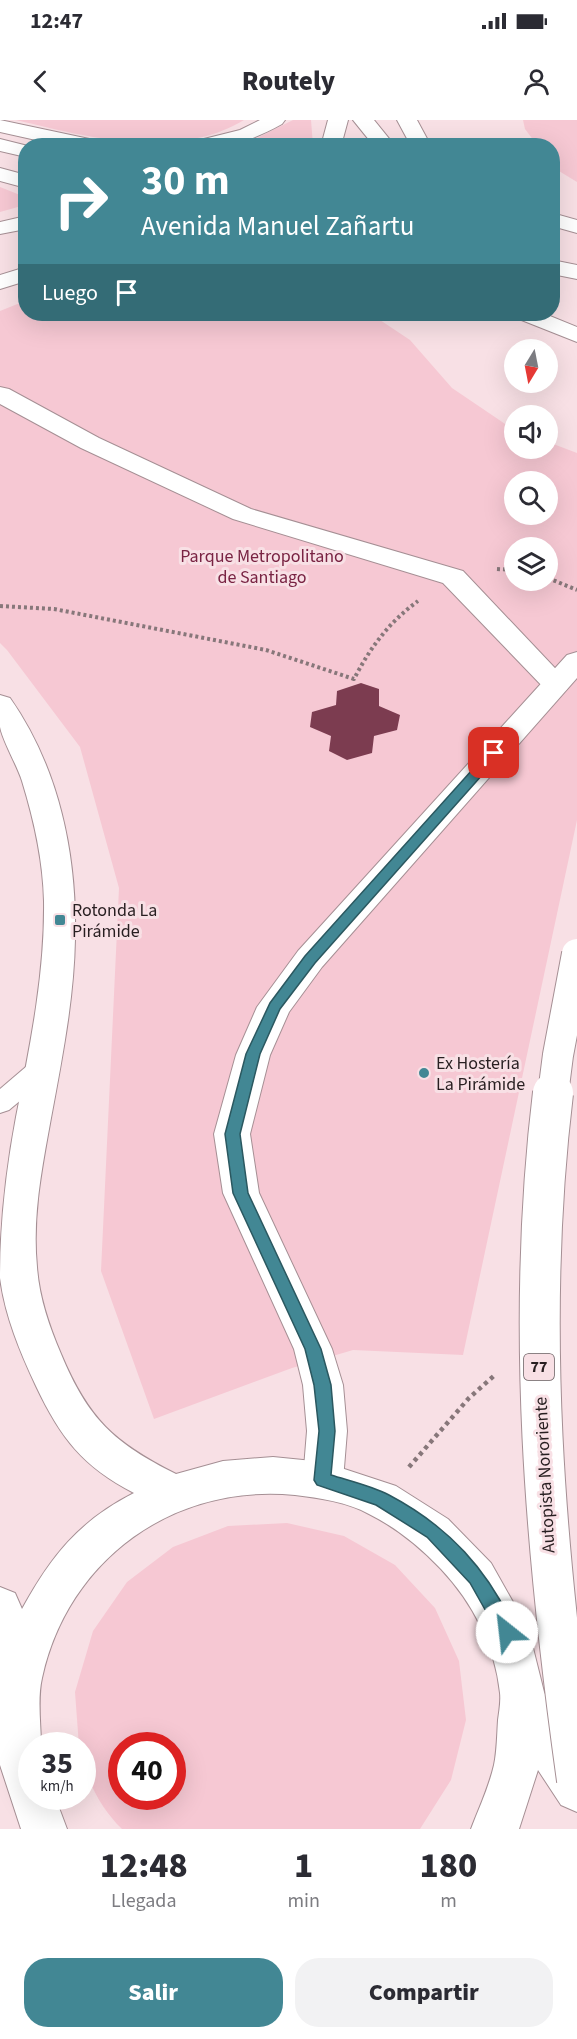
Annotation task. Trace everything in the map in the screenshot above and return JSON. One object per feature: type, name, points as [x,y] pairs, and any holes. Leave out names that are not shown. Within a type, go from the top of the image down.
[{"type":"main road","points":[[234,138],[247,135],[275,120]]},
{"type":"main road","points":[[332,138],[338,120]]},
{"type":"main road","points":[[363,120],[378,138]]},
{"type":"main road","points":[[407,120],[417,138]]},
{"type":"main road","points":[[0,126],[56,138]]},
{"type":"main road","points":[[0,146],[18,151]]},
{"type":"main road","points":[[0,151],[18,152]]},
{"type":"main road","points":[[0,174],[18,180]]},
{"type":"main road","points":[[0,216],[18,217]]},
{"type":"main road","points":[[560,222],[577,227]]},
{"type":"main road","points":[[0,228],[18,224]]},
{"type":"main road","points":[[560,269],[577,272]]},
{"type":"main road","points":[[0,282],[18,276]]},
{"type":"main road","points":[[544,321],[577,335]]},
{"type":"main road","points":[[0,394],[90,443],[242,513],[453,577],[566,672],[310,959],[274,1007],[253,1054],[232,1134],[241,1193],[313,1349],[322,1385],[327,1431],[323,1480]]},
{"type":"main road","points":[[0,704],[10,718],[46,805],[55,850],[61,909],[55,998],[19,1198],[18,1268],[28,1314],[56,1388],[80,1428],[100,1450],[128,1469],[174,1492]]},
{"type":"main road","name":"Autopista Nororiente","points":[[577,954],[561,1035],[548,1143],[542,1208],[539,1351],[541,1430],[552,1581],[565,1699],[577,1780]]},
{"type":"main road","points":[[19,1681],[33,1631],[64,1578],[90,1547],[130,1516],[174,1492],[223,1479],[273,1475],[323,1480],[381,1499],[434,1532],[476,1577],[507,1632],[522,1694],[544,1740],[577,1789]]},
{"type":"main road","points":[[0,1608],[9,1631],[19,1681],[19,1732]]},
{"type":"main road","points":[[494,1829],[517,1764],[522,1694]]},
{"type":"main road","points":[[37,1810],[44,1829]]},
{"type":"lane","points":[[0,1103],[43,1067]]},
{"type":"path","points":[[558,582],[577,590]]},
{"type":"path","points":[[0,606],[54,609],[267,650],[354,679],[367,651],[401,612]]},
{"type":"path","points":[[381,1499],[469,1398],[502,1368]]},
{"type":"green space","points":[[16,120],[244,120],[218,132],[197,138],[101,138]]},
{"type":"green space","points":[[293,120],[311,120],[312,138],[257,138]]},
{"type":"green space","points":[[523,120],[577,120],[577,182],[560,172],[560,138],[532,138],[525,129]]},
{"type":"green space","points":[[0,187],[18,194],[18,207],[0,212]]},
{"type":"green space","name":"Parque Metropolitano de Santiago","points":[[18,304],[18,321],[382,321],[410,340],[452,388],[504,423],[504,459],[558,459],[558,446],[577,453],[577,820],[463,1355],[353,1350],[292,1368],[154,1419],[101,1271],[119,888],[80,747],[0,643],[0,311]]},
{"type":"green space","points":[[287,1523],[344,1536],[395,1565],[435,1608],[459,1661],[466,1720],[451,1780],[420,1829],[122,1829],[114,1821],[96,1795],[96,1732],[78,1732],[75,1692],[93,1631],[127,1582],[173,1547],[228,1526]]},
{"type":"building","points":[[361,683],[379,689],[379,706],[400,715],[397,730],[374,736],[372,753],[347,760],[329,751],[331,736],[310,727],[312,712],[336,705],[337,691]]},
{"type":"place","name":"Rotonda La Pirámide","points":[[60,920]]},
{"type":"place","name":"Ex Hostería La Pirámide","points":[[424,1073]]},
{"type":"route","points":[[494,753],[310,959],[274,1007],[253,1054],[232,1134],[241,1193],[313,1349],[322,1385],[327,1431],[323,1480],[381,1499],[434,1532],[476,1577],[507,1632]]}]
